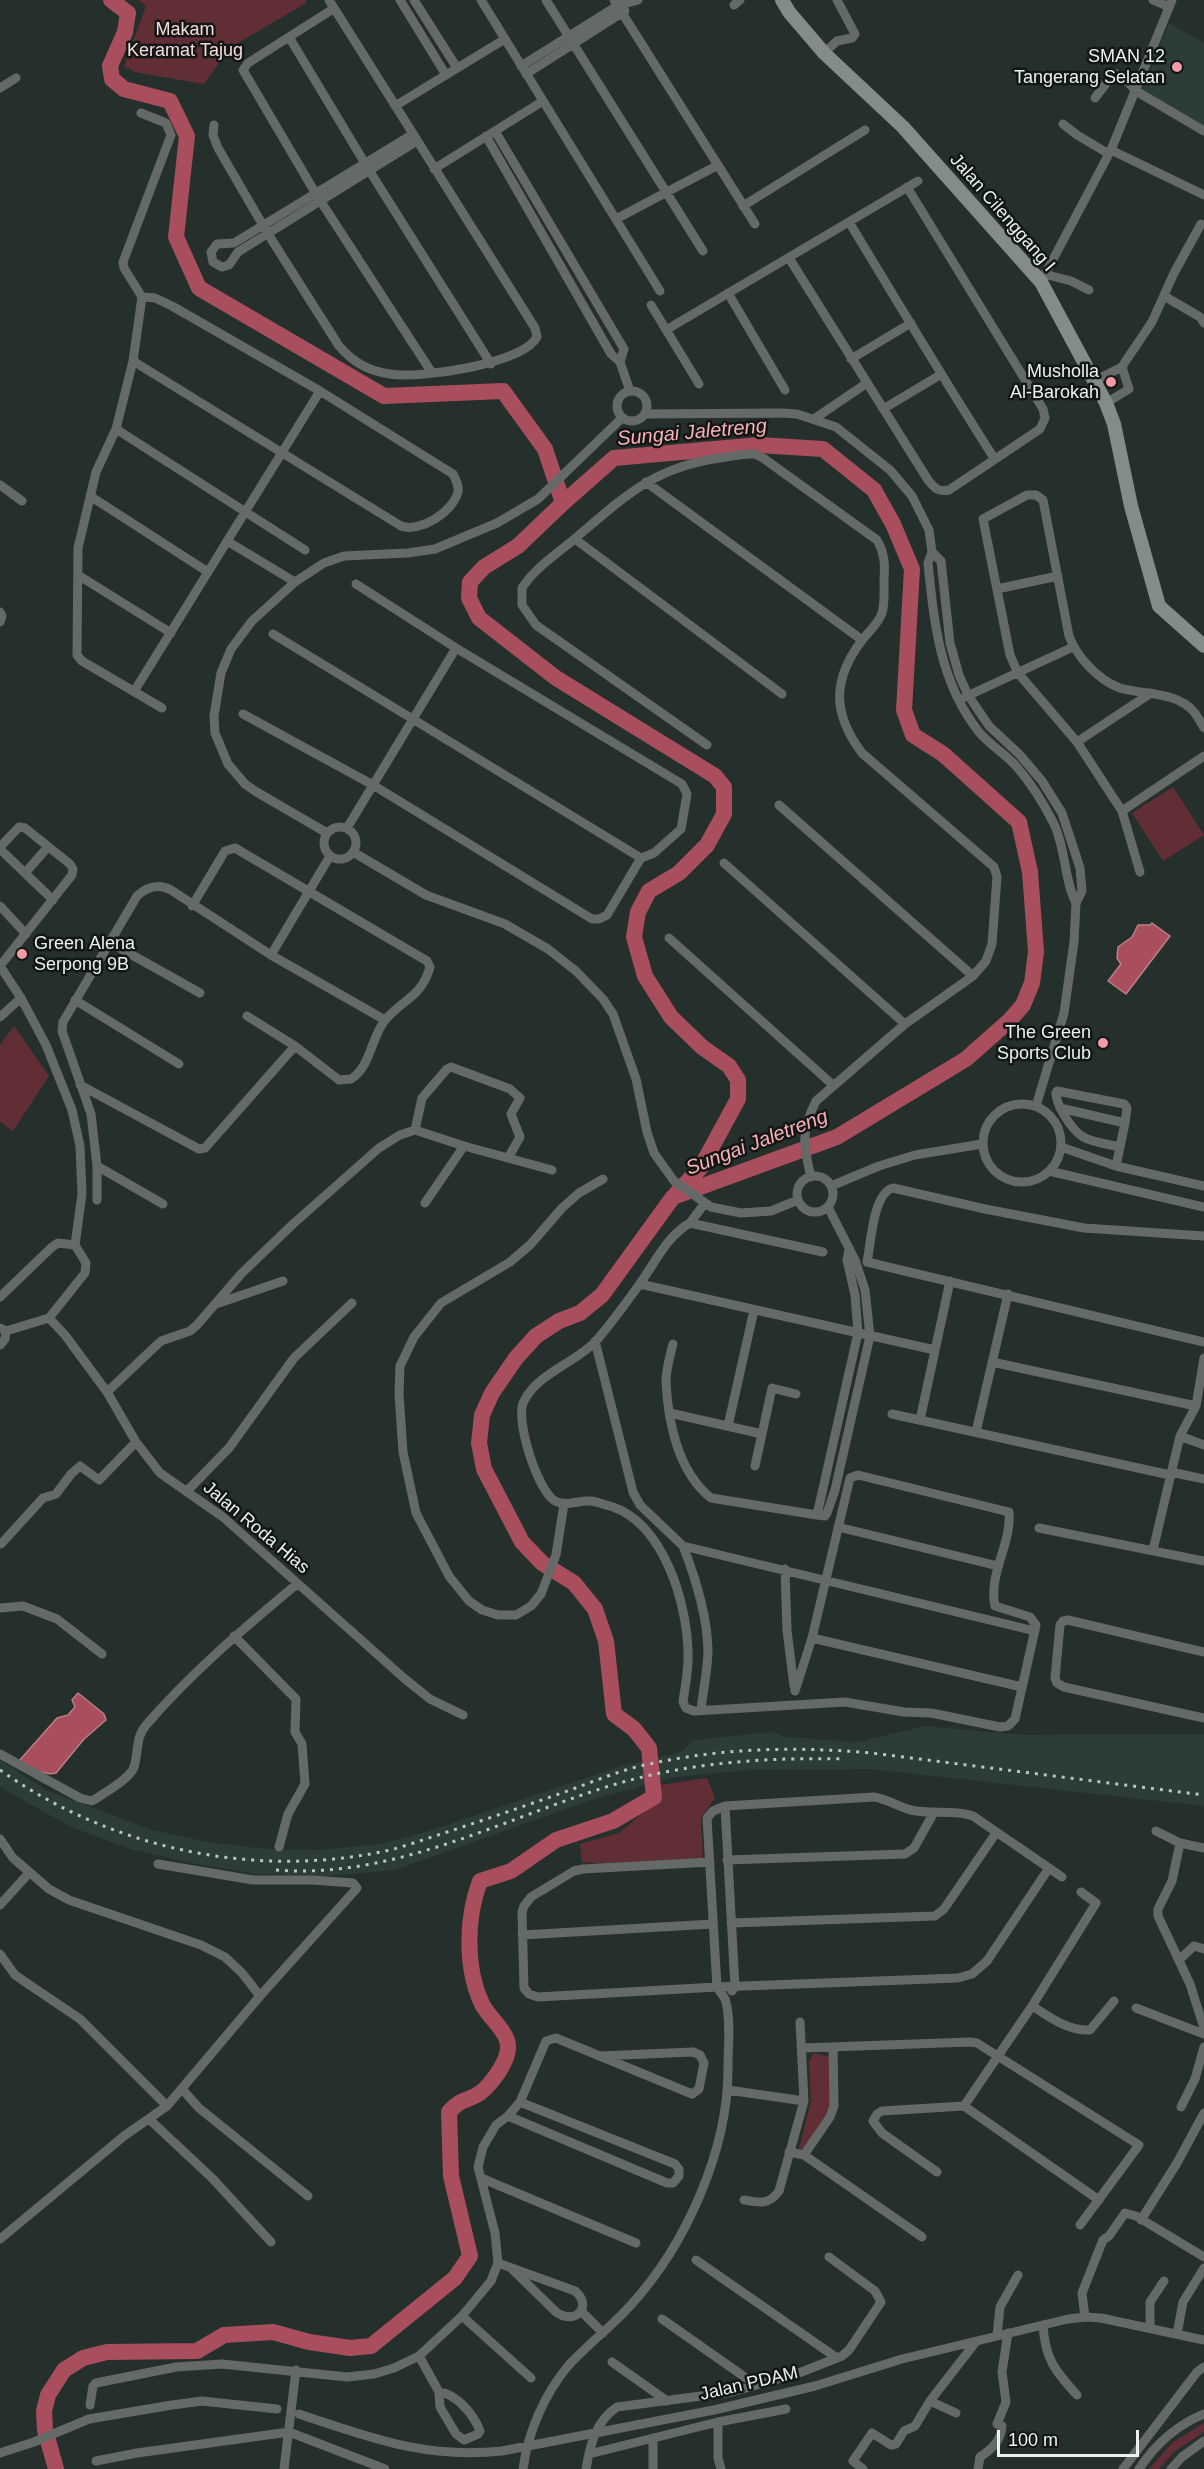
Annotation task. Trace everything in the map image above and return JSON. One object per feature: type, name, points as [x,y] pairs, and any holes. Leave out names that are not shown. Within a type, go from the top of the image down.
[{"type":"street","points":[[400,0],[446,75]]},
{"type":"street","points":[[414,0],[457,68]]},
{"type":"street","points":[[481,0],[660,291]]},
{"type":"street","points":[[546,0],[664,193],[703,251]]},
{"type":"street","points":[[824,53],[836,42],[852,38],[855,34],[837,0]]},
{"type":"street","points":[[1089,290],[1071,281],[1043,278],[1110,152],[1171,3],[1153,0]]},
{"type":"street","points":[[524,70],[618,7],[635,1]]},
{"type":"street","name":"Jalan Cilenggang I","points":[[787,2],[824,53],[903,127],[1043,278],[1106,403],[1114,424],[1137,527],[1159,606],[1204,646]]},
{"type":"street","points":[[214,124],[213,135],[218,148],[266,230],[339,346],[351,360],[390,375],[432,373],[491,364],[532,345],[537,332],[331,5],[289,37],[248,63],[243,70],[318,197],[432,373]]},
{"type":"street","points":[[618,7],[755,224]]},
{"type":"street","points":[[289,37],[367,167],[491,364]]},
{"type":"street","points":[[395,106],[505,39]]},
{"type":"street","points":[[1095,98],[1114,73],[1125,79],[1136,91],[1204,130]]},
{"type":"street","points":[[0,88],[16,78]]},
{"type":"street","points":[[434,169],[543,101]]},
{"type":"street","points":[[141,113],[166,123],[171,135],[123,262],[124,268],[142,297],[133,361],[116,429],[96,472],[78,548],[78,657],[162,708]]},
{"type":"street","points":[[1063,124],[1077,135],[1110,152],[1204,195]]},
{"type":"street","points":[[743,206],[865,130]]},
{"type":"street","points":[[495,131],[624,349],[620,362]]},
{"type":"street","points":[[486,136],[610,354],[620,362],[630,391]]},
{"type":"street","points":[[266,230],[234,243],[220,243],[214,246],[211,256],[213,262],[222,267],[230,265],[238,252],[266,230],[415,137]]},
{"type":"street","points":[[616,219],[718,165]]},
{"type":"street","points":[[666,330],[918,181]]},
{"type":"street","points":[[789,258],[928,480],[934,488],[941,491],[949,490],[1040,429],[1045,418],[1043,409],[907,188]]},
{"type":"street","points":[[849,222],[940,375],[994,458]]},
{"type":"street","points":[[1094,381],[1122,367],[1152,322],[1201,224]]},
{"type":"street","points":[[728,294],[785,390]]},
{"type":"street","points":[[1164,296],[1200,317],[1204,323]]},
{"type":"street","points":[[133,361],[406,528],[412,529],[433,519],[443,513],[455,499],[458,484],[453,474],[320,391],[155,298],[142,297]]},
{"type":"street","points":[[651,305],[699,384]]},
{"type":"street","points":[[851,359],[911,323]]},
{"type":"street","points":[[1106,403],[1129,390],[1122,367]]},
{"type":"street","points":[[883,409],[940,375]]},
{"type":"street","points":[[814,419],[867,383]]},
{"type":"street","points":[[135,690],[320,391]]},
{"type":"street","points":[[645,414],[647,403],[641,394],[630,391],[624,393],[617,402],[622,417],[635,421],[645,414],[781,413],[814,419],[836,427],[851,436],[890,470],[912,496],[929,530],[932,552],[928,563],[939,646],[957,700],[980,733],[1016,766],[1036,793],[1054,825],[1066,860],[1070,892],[1076,903]]},
{"type":"street","points":[[327,833],[245,784],[228,764],[215,733],[215,699],[221,673],[231,650],[252,621],[295,582],[324,563],[344,556],[408,553],[435,549],[488,527],[538,500],[622,417]]},
{"type":"street","points":[[116,429],[305,550]]},
{"type":"street","points":[[707,745],[536,625],[524,611],[522,588],[526,581],[605,511],[646,482],[682,466],[704,460],[755,454],[877,540],[885,558],[881,615],[843,670],[838,695],[841,716],[849,736],[862,753],[996,872],[992,944],[986,960],[972,976],[905,1024],[816,1101],[809,1115],[803,1144],[811,1177]]},
{"type":"street","points":[[646,482],[862,640]]},
{"type":"street","points":[[0,485],[22,501]]},
{"type":"street","points":[[1140,872],[1122,811],[1077,742],[1018,673],[1010,655],[983,519],[1028,495],[1036,495],[1043,500],[1068,636],[1073,647],[1090,667],[1110,684],[1171,699],[1193,711],[1204,728]]},
{"type":"street","points":[[90,496],[208,572]]},
{"type":"street","points":[[575,539],[782,694]]},
{"type":"street","points":[[227,541],[295,582]]},
{"type":"street","points":[[932,552],[941,561],[950,643],[959,675],[968,695],[989,726],[1019,754],[1042,781],[1062,813],[1080,868],[1082,891],[1076,903],[1074,942],[1064,1013],[1036,1106]]},
{"type":"street","points":[[78,575],[171,633]]},
{"type":"street","points":[[997,589],[1058,576]]},
{"type":"street","points":[[243,714],[373,785],[592,919],[599,920],[607,915],[641,858],[654,853],[681,829],[687,794],[682,784],[456,648],[356,584]]},
{"type":"street","points":[[0,612],[3,616],[0,622]]},
{"type":"street","points":[[273,634],[641,858]]},
{"type":"street","points":[[957,700],[1073,647]]},
{"type":"street","points":[[347,828],[456,648]]},
{"type":"street","points":[[1077,742],[1151,693]]},
{"type":"street","points":[[1122,811],[1204,756]]},
{"type":"street","points":[[779,805],[972,976]]},
{"type":"street","points":[[0,1345],[5,1339],[3,1330],[49,1318],[85,1273],[86,1263],[75,1245],[82,1194],[77,1130],[72,1110],[57,1072],[21,998],[0,968],[53,900],[72,874],[73,869],[22,826],[17,828],[1,846],[1,850],[53,900]]},
{"type":"street","points":[[336,827],[347,828],[355,836],[356,847],[350,856],[340,859],[330,856],[323,843],[327,833],[336,827]]},
{"type":"street","points":[[25,873],[48,848]]},
{"type":"street","points":[[192,906],[225,851],[231,848],[240,850],[427,961],[430,967],[427,979],[420,991],[385,1020],[360,1071],[351,1080],[339,1080],[295,1047],[247,1016]]},
{"type":"street","points":[[353,852],[426,895],[505,924],[548,949],[576,971],[603,999],[613,1014],[636,1079],[647,1132],[654,1153],[674,1180],[693,1196],[711,1207],[741,1213],[771,1211],[798,1200]]},
{"type":"street","points":[[271,955],[330,856]]},
{"type":"street","points":[[724,862],[905,1024]]},
{"type":"street","points":[[97,1200],[98,1166],[91,1114],[62,1027],[64,1017],[137,896],[148,888],[165,887],[271,955],[385,1020]]},
{"type":"street","points":[[0,906],[27,934]]},
{"type":"street","points":[[669,938],[833,1085]]},
{"type":"street","points":[[109,942],[200,993]]},
{"type":"street","points":[[0,1017],[21,998]]},
{"type":"street","points":[[75,1000],[179,1064]]},
{"type":"street","points":[[80,1085],[192,1146],[199,1149],[205,1148],[295,1047]]},
{"type":"street","points":[[415,1130],[425,1094],[451,1067],[510,1089],[520,1098],[512,1114],[520,1137],[508,1158]]},
{"type":"street","points":[[1116,1166],[1120,1147],[1125,1122],[1127,1108],[1124,1104],[1057,1091],[1055,1095],[1060,1108],[1075,1132],[1083,1137],[1120,1147]]},
{"type":"street","points":[[1023,1103],[1036,1106],[1056,1123],[1061,1148],[1057,1160],[1049,1171],[1026,1182],[1007,1179],[991,1167],[982,1144],[987,1125],[999,1110],[1023,1103]]},
{"type":"street","points":[[1060,1108],[1125,1122]]},
{"type":"street","points":[[107,1392],[155,1345],[190,1331],[241,1274],[293,1224],[388,1140],[415,1130],[552,1170]]},
{"type":"street","points":[[831,1186],[879,1166],[915,1155],[982,1144]]},
{"type":"street","points":[[425,1203],[464,1146]]},
{"type":"street","points":[[1061,1148],[1116,1166],[1204,1186]]},
{"type":"street","points":[[98,1166],[163,1204]]},
{"type":"street","points":[[1049,1171],[1204,1207]]},
{"type":"street","points":[[811,1177],[822,1178],[831,1186],[833,1197],[828,1207],[817,1212],[806,1209],[798,1200],[797,1194],[801,1183],[811,1177]]},
{"type":"street","points":[[564,1504],[556,1555],[541,1594],[531,1606],[516,1615],[498,1615],[482,1610],[469,1601],[449,1576],[416,1513],[403,1452],[399,1394],[400,1366],[414,1337],[441,1303],[510,1262],[530,1245],[562,1208],[579,1193],[603,1179]]},
{"type":"street","points":[[1204,1236],[1084,1228],[893,1188],[887,1189],[878,1201],[867,1262],[1204,1342]]},
{"type":"street","points":[[705,1203],[690,1223],[674,1234],[640,1284],[596,1341],[536,1386],[523,1401],[522,1410],[527,1446],[537,1476],[553,1500],[564,1504],[589,1501],[614,1507],[631,1516],[653,1539],[678,1585],[686,1621],[688,1654],[683,1702],[686,1708],[694,1711],[796,1703],[853,1703],[904,1712],[931,1713],[1005,1727],[1015,1719],[1036,1624],[1030,1617],[994,1606],[998,1566],[1010,1522],[1009,1512],[858,1475],[850,1478],[848,1483],[812,1638],[795,1691]]},
{"type":"street","points":[[673,1344],[666,1379],[670,1413],[679,1450],[699,1488],[711,1498],[825,1516],[835,1490],[870,1336],[865,1290],[855,1260],[828,1207]]},
{"type":"street","points":[[690,1223],[823,1252]]},
{"type":"street","points":[[0,1297],[52,1247],[58,1243],[75,1245]]},
{"type":"street","points":[[817,1515],[858,1333],[855,1295],[847,1260],[849,1250]]},
{"type":"street","points":[[216,1304],[283,1281]]},
{"type":"street","points":[[920,1420],[950,1281]]},
{"type":"street","points":[[640,1284],[935,1350]]},
{"type":"street","points":[[976,1432],[1008,1294]]},
{"type":"street","points":[[187,1491],[235,1440],[294,1358],[351,1303]]},
{"type":"street","points":[[728,1426],[754,1310]]},
{"type":"street","name":"Jalan Roda Hias","points":[[49,1318],[65,1335],[107,1392],[136,1442],[160,1473],[223,1517],[430,1699],[463,1715]]},
{"type":"street","points":[[596,1341],[633,1492],[640,1505],[683,1546],[694,1574],[708,1650],[701,1710]]},
{"type":"street","points":[[1153,1550],[1180,1436],[1196,1406],[1204,1358]]},
{"type":"street","points":[[992,1362],[1196,1406]]},
{"type":"street","points":[[755,1466],[772,1388],[796,1394]]},
{"type":"street","points":[[670,1413],[762,1434]]},
{"type":"street","points":[[892,1414],[1204,1479]]},
{"type":"street","points":[[1180,1436],[1204,1445]]},
{"type":"street","points":[[1,1544],[43,1498],[56,1494],[80,1466],[99,1480],[136,1442]]},
{"type":"street","points":[[838,1527],[998,1566]]},
{"type":"street","points":[[1039,1528],[1204,1561]]},
{"type":"street","points":[[683,1546],[1035,1631]]},
{"type":"street","points":[[785,1569],[787,1630],[796,1703]]},
{"type":"street","points":[[0,1754],[50,1783],[80,1798],[92,1801],[132,1770],[142,1729],[171,1696],[234,1636],[297,1584]]},
{"type":"street","points":[[0,1608],[23,1606],[57,1619],[102,1654]]},
{"type":"street","points":[[1204,1652],[1068,1620],[1063,1621],[1060,1625],[1055,1678],[1064,1687],[1204,1718]]},
{"type":"street","points":[[234,1636],[296,1699],[295,1731],[302,1744],[305,1784],[288,1814],[279,1848]]},
{"type":"street","points":[[812,1638],[1022,1687]]},
{"type":"street","points":[[523,2465],[532,2428],[549,2394],[568,2366],[632,2305],[657,2271],[679,2237],[700,2197],[716,2148],[728,2090],[726,2001],[717,1987],[707,1818],[713,1811],[725,1806],[874,1797],[884,1798],[911,1810],[933,1814],[964,1813],[973,1816],[1062,1877]]},
{"type":"street","points":[[725,1806],[735,1987],[726,2001]]},
{"type":"street","points":[[728,1860],[905,1854],[915,1848],[933,1814]]},
{"type":"street","points":[[1156,1831],[1180,1843],[1204,1848]]},
{"type":"street","points":[[731,1923],[934,1916],[944,1909],[996,1833]]},
{"type":"street","points":[[0,1839],[13,1858],[49,1889],[69,1900],[201,1945],[225,1957],[242,1973],[260,1996]]},
{"type":"street","points":[[1180,1843],[1172,1881],[1158,1910],[1204,2028]]},
{"type":"street","points":[[710,1862],[583,1869],[574,1871],[531,1898],[524,1906],[522,1935],[524,1988],[534,1996],[958,1978],[972,1974],[987,1962],[1049,1868]]},
{"type":"street","points":[[0,2239],[124,2136],[167,2106],[260,1996],[357,1888],[356,1885],[312,1880],[253,1880],[158,1864]]},
{"type":"street","points":[[0,1905],[29,1873]]},
{"type":"street","points":[[964,2106],[1032,2006],[1096,1903],[1081,1892]]},
{"type":"street","points":[[522,1935],[713,1924]]},
{"type":"street","points":[[1179,1960],[1194,1946],[1204,1949]]},
{"type":"street","points":[[0,1954],[15,1975],[80,2019],[167,2106]]},
{"type":"street","points":[[1032,2006],[1060,2024],[1090,2030],[1114,2001]]},
{"type":"street","points":[[1136,2008],[1204,2034]]},
{"type":"street","points":[[744,2200],[760,2203],[774,2197],[779,2191],[804,2100],[800,2022]]},
{"type":"street","points":[[90,2405],[93,2386],[96,2383],[176,2367],[222,2364],[347,2377],[384,2371],[419,2356],[462,2316],[491,2281],[498,2263],[495,2233],[478,2168],[483,2147],[496,2125],[508,2116],[520,2102],[546,2041],[556,2038],[599,2056],[692,2094],[699,2089],[704,2063],[700,2055],[693,2052],[599,2056]]},
{"type":"street","points":[[802,2048],[970,2042],[998,2054],[1139,2145],[1080,2225]]},
{"type":"street","points":[[804,2155],[830,2117],[834,2106],[833,2047]]},
{"type":"street","points":[[1181,2108],[1195,2079],[1204,2047]]},
{"type":"street","points":[[182,2089],[199,2108],[308,2196]]},
{"type":"street","points":[[728,2090],[804,2100]]},
{"type":"street","points":[[508,2116],[667,2183],[673,2183],[678,2176],[679,2169],[675,2164],[520,2102]]},
{"type":"street","points":[[937,2172],[882,2133],[873,2121],[877,2114],[882,2111],[964,2106],[1099,2200]]},
{"type":"street","points":[[1141,2220],[1177,2163],[1204,2113]]},
{"type":"street","points":[[149,2119],[212,2178],[271,2242]]},
{"type":"street","points":[[789,2152],[804,2155],[922,2237]]},
{"type":"street","points":[[481,2178],[636,2243]]},
{"type":"street","points":[[1085,2317],[1082,2293],[1102,2242],[1125,2213],[1204,2257]]},
{"type":"street","points":[[586,2469],[589,2449],[600,2425],[617,2407],[732,2392],[799,2373],[837,2358],[849,2350],[881,2302],[875,2291],[829,2257]]},
{"type":"street","points":[[696,2260],[837,2358]]},
{"type":"street","points":[[498,2263],[575,2291],[581,2296],[583,2303],[581,2311],[575,2317],[564,2318],[511,2268]]},
{"type":"street","points":[[1177,2334],[1183,2302],[1204,2268]]},
{"type":"street","points":[[998,2336],[1000,2307],[1018,2275]]},
{"type":"street","points":[[1150,2328],[1150,2302],[1164,2281]]},
{"type":"street","points":[[581,2311],[603,2333]]},
{"type":"street","points":[[462,2316],[531,2378]]},
{"type":"street","name":"Jalan PDAM","points":[[300,2415],[409,2448],[462,2453],[502,2451],[714,2410],[815,2386],[902,2359],[1085,2317],[1204,2340]]},
{"type":"street","points":[[662,2319],[756,2385]]},
{"type":"street","points":[[1043,2325],[1044,2343],[1050,2361],[1077,2395]]},
{"type":"street","points":[[978,2469],[979,2460],[996,2444],[1002,2431],[1002,2426],[997,2424],[1006,2402],[1002,2372],[1008,2333]]},
{"type":"street","points":[[863,2469],[853,2461],[872,2433],[891,2445],[896,2444],[904,2431],[915,2426],[930,2401],[975,2343]]},
{"type":"street","points":[[419,2356],[439,2392],[440,2407],[456,2434],[464,2440],[478,2434],[477,2424],[455,2397],[439,2392]]},
{"type":"street","points":[[612,2362],[667,2401]]},
{"type":"street","points":[[1123,2469],[1197,2372],[1204,2367]]},
{"type":"street","points":[[284,2469],[296,2370]]},
{"type":"street","points":[[0,2453],[34,2442],[88,2419],[202,2401],[277,2409]]},
{"type":"street","points":[[930,2401],[956,2413]]},
{"type":"street","points":[[589,2449],[653,2438],[786,2409]]},
{"type":"street","points":[[1138,2469],[1165,2438],[1179,2427],[1204,2414]]},
{"type":"street","points":[[718,2422],[718,2458],[721,2469]]},
{"type":"street","points":[[96,2461],[137,2452],[289,2428],[386,2469]]},
{"type":"street","points":[[653,2438],[653,2469]]},
{"type":"street","points":[[1171,2469],[1182,2457],[1204,2441]]},
{"type":"shaded area","name":"SMAN 12 Tangerang Selatan","points":[[1169,23],[1204,43],[1204,127],[1141,91]]},
{"type":"shaded area","points":[[1152,923],[1170,936],[1126,994],[1108,981],[1121,964],[1117,958],[1118,947],[1132,937],[1138,925]]},
{"type":"shaded area","points":[[78,1693],[104,1714],[106,1720],[84,1739],[56,1773],[41,1772],[19,1761],[57,1718],[68,1715],[75,1707],[72,1700]]},
{"type":"shaded area","points":[[925,1726],[1023,1735],[1204,1734],[1204,1806],[870,1769],[749,1770],[676,1777],[594,1799],[395,1870],[329,1876],[258,1874],[191,1863],[130,1849],[71,1827],[0,1787],[0,1760],[48,1791],[152,1830],[208,1842],[265,1849],[320,1850],[379,1844],[429,1831],[622,1766],[681,1752],[694,1740],[772,1732],[785,1737],[857,1742]]},
{"type":"green space","name":"Makam Keramat Tajug","points":[[139,0],[306,0],[306,3],[230,48],[204,84],[135,72],[124,66],[146,6]]},
{"type":"green space","points":[[1173,787],[1204,835],[1163,861],[1132,813]]},
{"type":"green space","points":[[14,1026],[49,1076],[13,1131],[0,1122],[0,1045]]},
{"type":"green space","points":[[707,1778],[715,1798],[701,1818],[703,1858],[605,1864],[582,1862],[580,1844],[619,1833],[657,1801],[661,1785]]},
{"type":"green space","points":[[814,2053],[830,2057],[834,2102],[808,2151],[799,2149],[811,2101],[809,2061]]},
{"type":"green space","points":[[1204,2423],[1204,2432],[1174,2452],[1159,2469],[1149,2469],[1173,2442]]},
{"type":"waterway","name":"Sungai Jaletreng","points":[[56,2469],[45,2430],[44,2411],[48,2395],[64,2370],[83,2358],[107,2352],[197,2351],[224,2335],[273,2332],[309,2342],[350,2348],[371,2346],[455,2278],[470,2256],[451,2176],[449,2112],[490,2084],[503,2064],[508,2046],[503,2031],[482,2004],[476,1990],[470,1959],[472,1911],[480,1881],[511,1871],[556,1840],[613,1821],[654,1797],[649,1748],[634,1729],[614,1714],[606,1641],[595,1609],[574,1583],[542,1563],[522,1542],[484,1469],[479,1443],[482,1415],[492,1393],[516,1358],[536,1336],[559,1321],[580,1313],[602,1295],[673,1197],[837,1137],[966,1059],[1010,1020],[1023,1005],[1032,983],[1036,952],[1030,872],[1019,822],[943,754],[913,735],[904,710],[912,569],[893,524],[874,490],[823,449],[759,445],[614,458],[563,503],[545,449],[503,391],[384,396],[199,288],[176,237],[187,136],[170,101],[124,89],[112,79],[110,66],[125,32],[128,13],[111,0]]},
{"type":"waterway","points":[[563,503],[518,546],[484,567],[470,582],[469,598],[479,618],[556,678],[715,776],[724,787],[724,814],[707,845],[679,873],[649,891],[638,912],[634,937],[645,976],[671,1017],[702,1047],[729,1066],[738,1080],[738,1099],[701,1167],[676,1194]]},
{"type":"railway","points":[[0,1770],[43,1797],[89,1820],[137,1838],[187,1851],[237,1859],[288,1861],[339,1858],[390,1850],[636,1767],[724,1752],[783,1749],[872,1753],[1204,1795]]},
{"type":"railway","points":[[276,1870],[319,1870],[361,1866],[402,1857],[443,1845],[603,1788],[632,1779],[692,1767],[784,1759],[845,1759]]},
{"type":"place","name":"SMAN 12 Tangerang Selatan","points":[[1177,67]]},
{"type":"place","name":"Musholla Al-Barokah","points":[[1111,382]]},
{"type":"place","name":"Green Alena Serpong 9B","points":[[22,954]]},
{"type":"place","name":"The Green Sports Club","points":[[1103,1043]]}]
